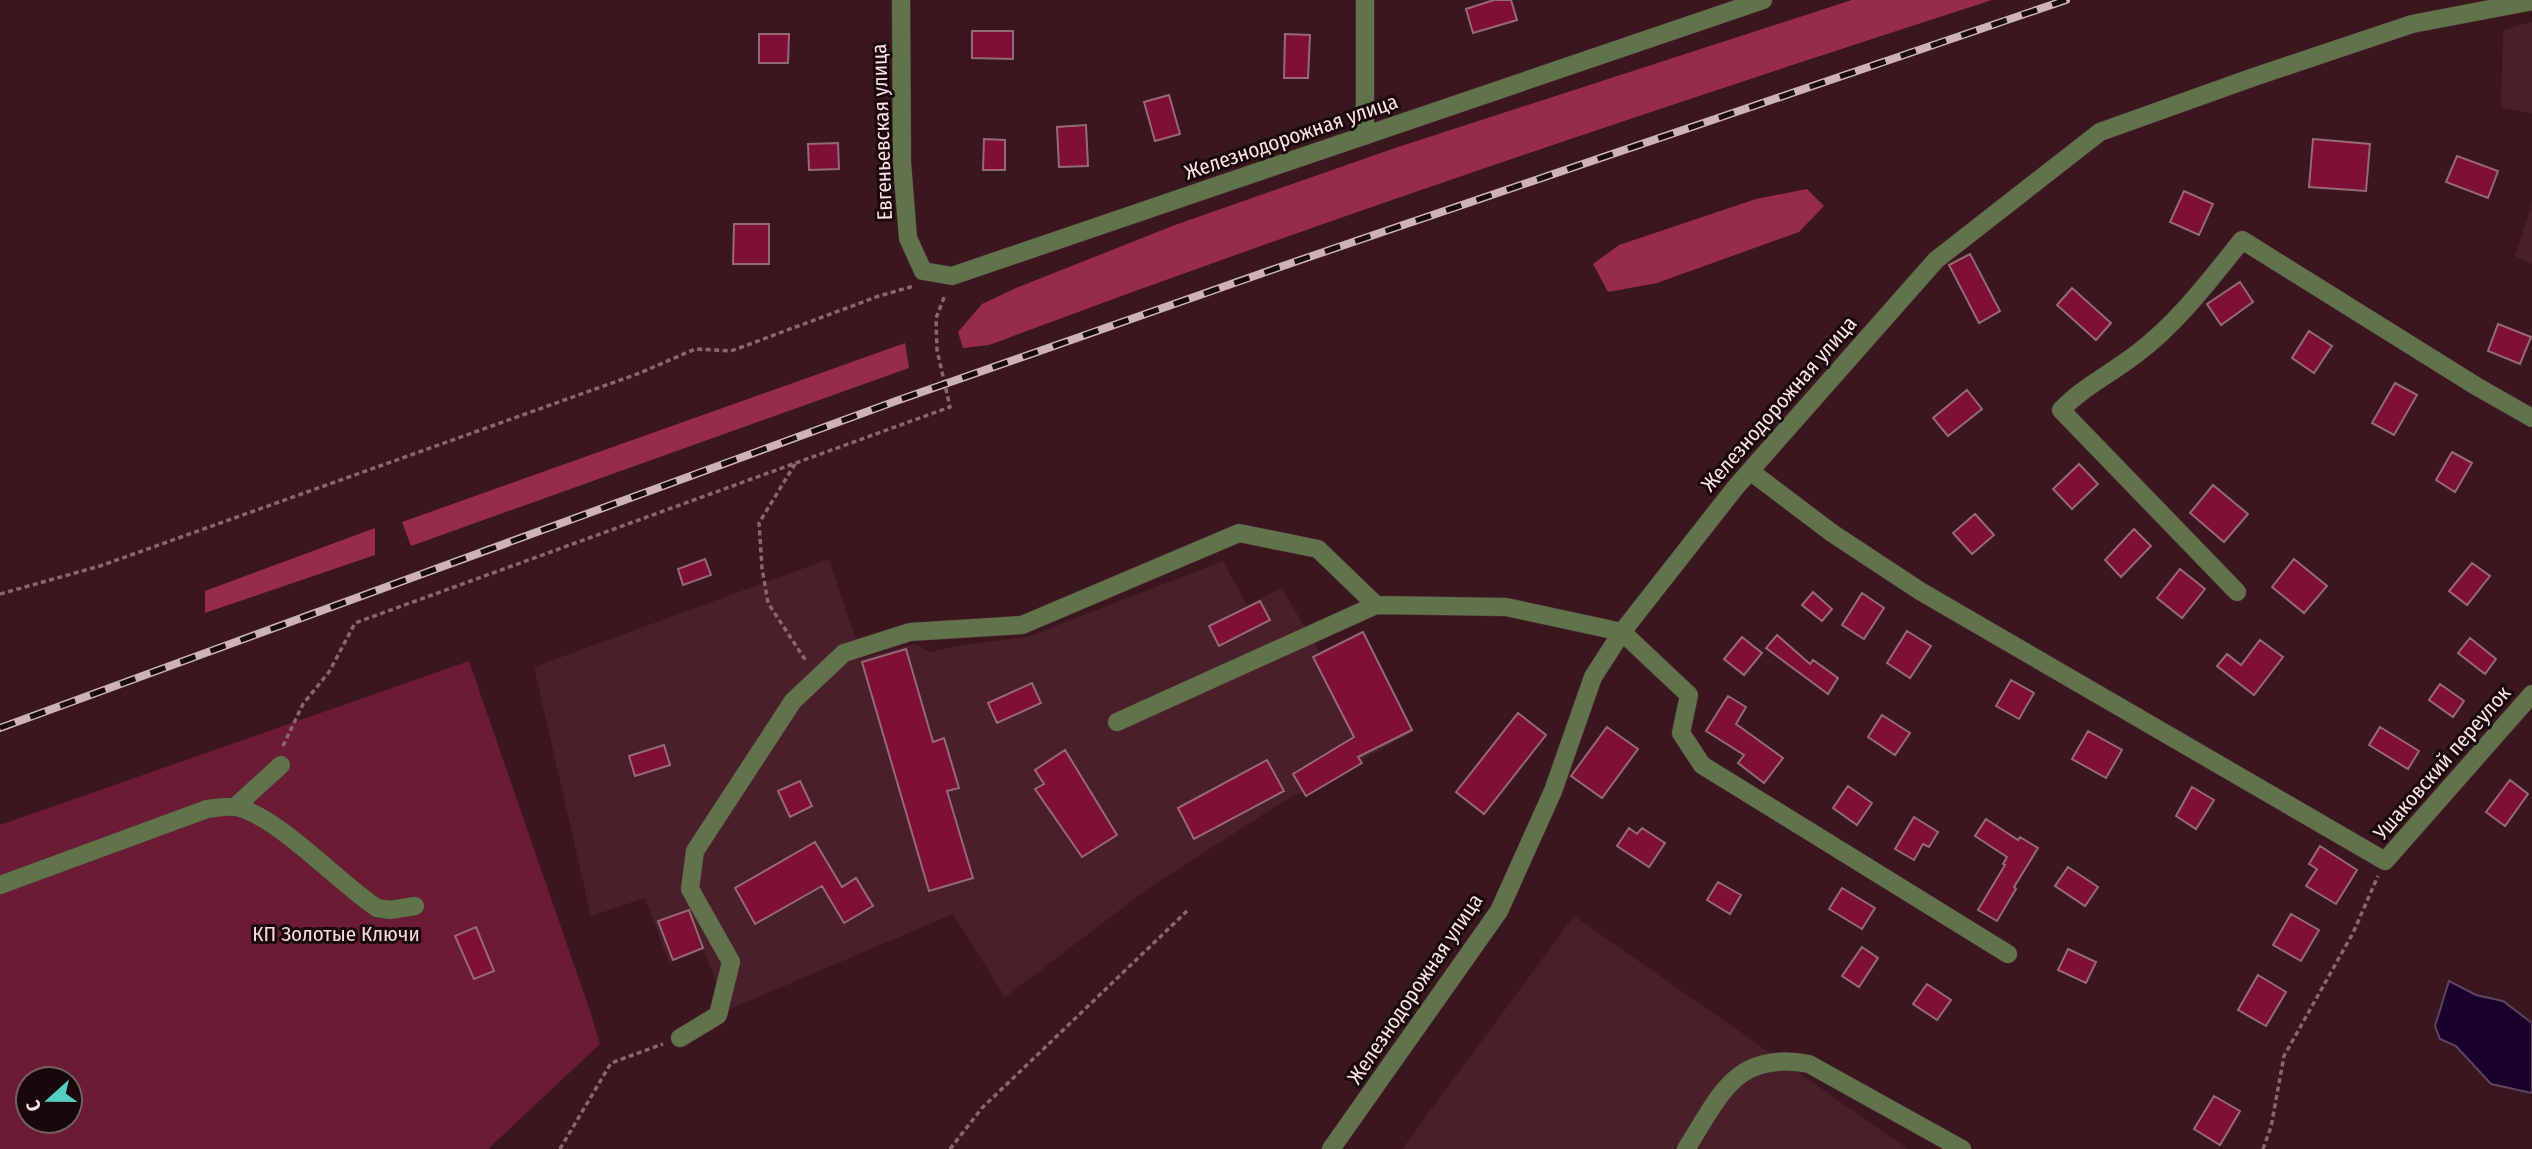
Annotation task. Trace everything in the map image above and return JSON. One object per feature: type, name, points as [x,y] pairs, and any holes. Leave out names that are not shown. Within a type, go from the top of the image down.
[{"type":"street","name":"Евгеньевская улица","points":[[901,0],[902,163],[908,239],[923,271],[952,276]]},
{"type":"street","points":[[1365,0],[1365,136]]},
{"type":"street","name":"Железнодорожная улица","points":[[952,276],[1763,0]]},
{"type":"street","name":"Железнодорожная улица","points":[[1331,1149],[1499,911],[1553,791],[1593,677],[1622,632],[1750,471],[1936,260],[2100,132],[2412,24],[2532,1]]},
{"type":"street","points":[[2237,592],[2061,410],[2077,394],[2136,354],[2187,309],[2242,240],[2532,418]]},
{"type":"street","points":[[1750,471],[1832,533],[1920,591],[2385,861]]},
{"type":"street","points":[[680,1038],[718,1015],[731,962],[690,889],[695,851],[793,701],[844,653],[910,632],[1022,625],[1239,533],[1318,549],[1376,605]]},
{"type":"street","points":[[1117,722],[1376,605],[1506,607],[1622,632],[1689,695],[1681,733],[1702,765],[2008,954]]},
{"type":"street","name":"Ушаковский переулок","points":[[2385,861],[2532,694]]},
{"type":"street","points":[[236,806],[276,770]]},
{"type":"street","points":[[0,885],[207,809],[236,806],[255,814],[286,835],[377,908],[390,910],[415,906]]},
{"type":"street","points":[[1686,1149],[1726,1087],[1741,1072],[1759,1063],[1792,1061],[1809,1064],[1962,1149]]},
{"type":"path","points":[[276,770],[303,704],[329,672],[355,623],[950,407],[937,350],[936,318],[952,276]]},
{"type":"path","points":[[0,594],[100,566],[640,373],[695,349],[731,351],[878,296],[915,286]]},
{"type":"path","points":[[795,464],[759,523],[762,568],[768,603],[817,678]]},
{"type":"path","points":[[2263,1149],[2271,1127],[2284,1056],[2353,933],[2385,861]]},
{"type":"path","points":[[950,1149],[982,1108],[1188,911]]},
{"type":"path","points":[[560,1149],[611,1063],[680,1038]]},
{"type":"shaded area","points":[[1852,0],[1992,0],[1488,167],[989,345],[963,348],[958,332],[982,304],[1175,225],[1395,148]]},
{"type":"shaded area","points":[[2532,22],[2532,113],[2501,108],[2503,30]]},
{"type":"shaded area","points":[[1807,189],[1824,206],[1799,232],[1657,283],[1608,292],[1593,264],[1619,245],[1756,199]]},
{"type":"shaded area","points":[[2532,203],[2532,264],[2515,256]]},
{"type":"shaded area","points":[[905,343],[909,368],[411,546],[402,522]]},
{"type":"shaded area","points":[[375,528],[375,555],[205,613],[205,591]]},
{"type":"shaded area","points":[[829,559],[862,658],[916,644],[930,652],[1027,637],[1223,561],[1247,605],[1282,588],[1319,652],[1362,630],[1413,732],[1281,803],[1149,888],[1005,997],[953,914],[727,1010],[704,951],[669,962],[645,898],[591,916],[534,667]]},
{"type":"shaded area","points":[[1574,916],[1908,1149],[1402,1149]]},
{"type":"shaded area","points":[[2449,981],[2476,995],[2503,1001],[2532,1023],[2532,1093],[2491,1084],[2456,1046],[2440,1039],[2435,1026]]},
{"type":"green space","name":"КП Золотые Ключи","points":[[469,661],[600,1044],[488,1149],[0,1149],[0,825]]},
{"type":"building","points":[[1494,0],[1511,0],[1517,20],[1473,33],[1466,9]]},
{"type":"building","points":[[972,31],[1013,31],[1013,59],[972,58]]},
{"type":"building","points":[[759,34],[789,34],[788,63],[759,63]]},
{"type":"building","points":[[1285,34],[1310,35],[1308,78],[1284,78]]},
{"type":"building","points":[[1169,95],[1180,134],[1155,141],[1144,102]]},
{"type":"building","points":[[1086,125],[1088,166],[1059,167],[1057,127]]},
{"type":"building","points":[[984,139],[1005,140],[1005,170],[983,170]]},
{"type":"building","points":[[2313,139],[2370,144],[2366,191],[2309,187]]},
{"type":"building","points":[[838,143],[839,169],[809,170],[808,144]]},
{"type":"building","points":[[2457,156],[2498,171],[2488,198],[2446,182]]},
{"type":"building","points":[[2184,191],[2213,204],[2199,235],[2170,222]]},
{"type":"building","points":[[734,224],[769,224],[769,264],[733,264]]},
{"type":"building","points":[[1970,254],[2000,311],[1979,323],[1949,265]]},
{"type":"building","points":[[2240,282],[2253,302],[2221,325],[2207,304]]},
{"type":"building","points":[[2072,288],[2111,323],[2096,340],[2057,305]]},
{"type":"building","points":[[2498,324],[2531,337],[2520,364],[2488,351]]},
{"type":"building","points":[[2309,331],[2332,346],[2314,373],[2292,358]]},
{"type":"building","points":[[2395,383],[2417,395],[2394,435],[2372,423]]},
{"type":"building","points":[[1967,390],[1982,409],[1948,436],[1933,418]]},
{"type":"building","points":[[2452,452],[2472,463],[2455,492],[2436,480]]},
{"type":"building","points":[[2079,464],[2098,484],[2072,509],[2053,489]]},
{"type":"building","points":[[2213,485],[2248,514],[2224,542],[2190,513]]},
{"type":"building","points":[[1975,514],[1994,535],[1972,554],[1953,533]]},
{"type":"building","points":[[2134,529],[2151,546],[2121,577],[2105,560]]},
{"type":"building","points":[[705,559],[711,575],[683,585],[678,569]]},
{"type":"building","points":[[2294,559],[2327,586],[2304,613],[2272,587]]},
{"type":"building","points":[[2472,563],[2490,576],[2467,605],[2449,591]]},
{"type":"building","points":[[2180,569],[2205,589],[2182,618],[2157,598]]},
{"type":"building","points":[[1813,592],[1832,609],[1822,621],[1802,605]]},
{"type":"building","points":[[1862,593],[1884,608],[1864,639],[1842,625]]},
{"type":"building","points":[[1260,601],[1270,620],[1219,646],[1209,626]]},
{"type":"building","points":[[1907,631],[1931,646],[1910,678],[1887,663]]},
{"type":"building","points":[[1363,632],[1412,730],[1358,757],[1362,763],[1306,796],[1293,774],[1354,737],[1313,657]]},
{"type":"building","points":[[1777,635],[1810,664],[1813,660],[1838,678],[1828,694],[1766,648]]},
{"type":"building","points":[[1742,637],[1762,653],[1744,675],[1724,659]]},
{"type":"building","points":[[2470,638],[2496,659],[2485,674],[2458,653]]},
{"type":"building","points":[[2260,640],[2283,657],[2254,695],[2217,666],[2227,654],[2241,665]]},
{"type":"building","points":[[906,649],[933,742],[944,738],[959,788],[947,791],[973,878],[929,891],[862,662]]},
{"type":"building","points":[[2011,680],[2034,693],[2019,719],[1996,706]]},
{"type":"building","points":[[1032,683],[1041,703],[997,723],[988,703]]},
{"type":"building","points":[[2440,684],[2464,701],[2453,717],[2429,700]]},
{"type":"building","points":[[1728,696],[1746,707],[1736,724],[1783,758],[1764,783],[1738,763],[1744,755],[1706,731]]},
{"type":"building","points":[[1518,713],[1546,735],[1484,814],[1456,792]]},
{"type":"building","points":[[1882,715],[1910,733],[1895,755],[1868,737]]},
{"type":"building","points":[[1607,727],[1638,749],[1602,798],[1571,776]]},
{"type":"building","points":[[2380,727],[2419,751],[2408,769],[2369,745]]},
{"type":"building","points":[[2088,731],[2122,750],[2106,778],[2072,759]]},
{"type":"building","points":[[664,745],[670,765],[635,776],[629,756]]},
{"type":"building","points":[[1065,750],[1117,835],[1082,857],[1035,789],[1044,784],[1035,770]]},
{"type":"building","points":[[1267,760],[1284,791],[1194,839],[1178,808]]},
{"type":"building","points":[[2510,780],[2528,794],[2505,826],[2486,812]]},
{"type":"building","points":[[800,781],[812,806],[790,817],[778,791]]},
{"type":"building","points":[[1848,786],[1872,803],[1857,825],[1833,808]]},
{"type":"building","points":[[2192,787],[2214,800],[2196,829],[2176,816]]},
{"type":"building","points":[[1914,817],[1938,832],[1929,847],[1923,844],[1914,860],[1895,849]]},
{"type":"building","points":[[1986,819],[2018,840],[2020,837],[2038,848],[1997,921],[1978,910],[2007,857],[1975,836]]},
{"type":"building","points":[[1629,828],[1637,834],[1642,828],[1665,843],[1649,867],[1617,846]]},
{"type":"building","points":[[815,842],[842,887],[856,878],[873,906],[844,923],[822,886],[755,924],[735,888]]},
{"type":"building","points":[[2320,846],[2357,870],[2336,904],[2306,886],[2317,869],[2309,864]]},
{"type":"building","points":[[2068,867],[2098,887],[2085,906],[2055,886]]},
{"type":"building","points":[[1718,882],[1741,895],[1730,914],[1707,900]]},
{"type":"building","points":[[1842,888],[1875,908],[1862,929],[1829,909]]},
{"type":"building","points":[[689,910],[703,948],[673,960],[658,921]]},
{"type":"building","points":[[2291,914],[2319,930],[2301,961],[2273,945]]},
{"type":"building","points":[[476,927],[494,971],[474,979],[455,936]]},
{"type":"building","points":[[1862,947],[1878,958],[1859,987],[1842,976]]},
{"type":"building","points":[[2068,949],[2096,962],[2086,983],[2058,970]]},
{"type":"building","points":[[2258,975],[2286,992],[2266,1026],[2238,1010]]},
{"type":"building","points":[[1927,984],[1951,1000],[1937,1020],[1913,1004]]},
{"type":"building","points":[[2214,1096],[2240,1111],[2220,1145],[2194,1129]]},
{"type":"railway","points":[[0,728],[896,401],[1306,258],[2066,0]]}]
